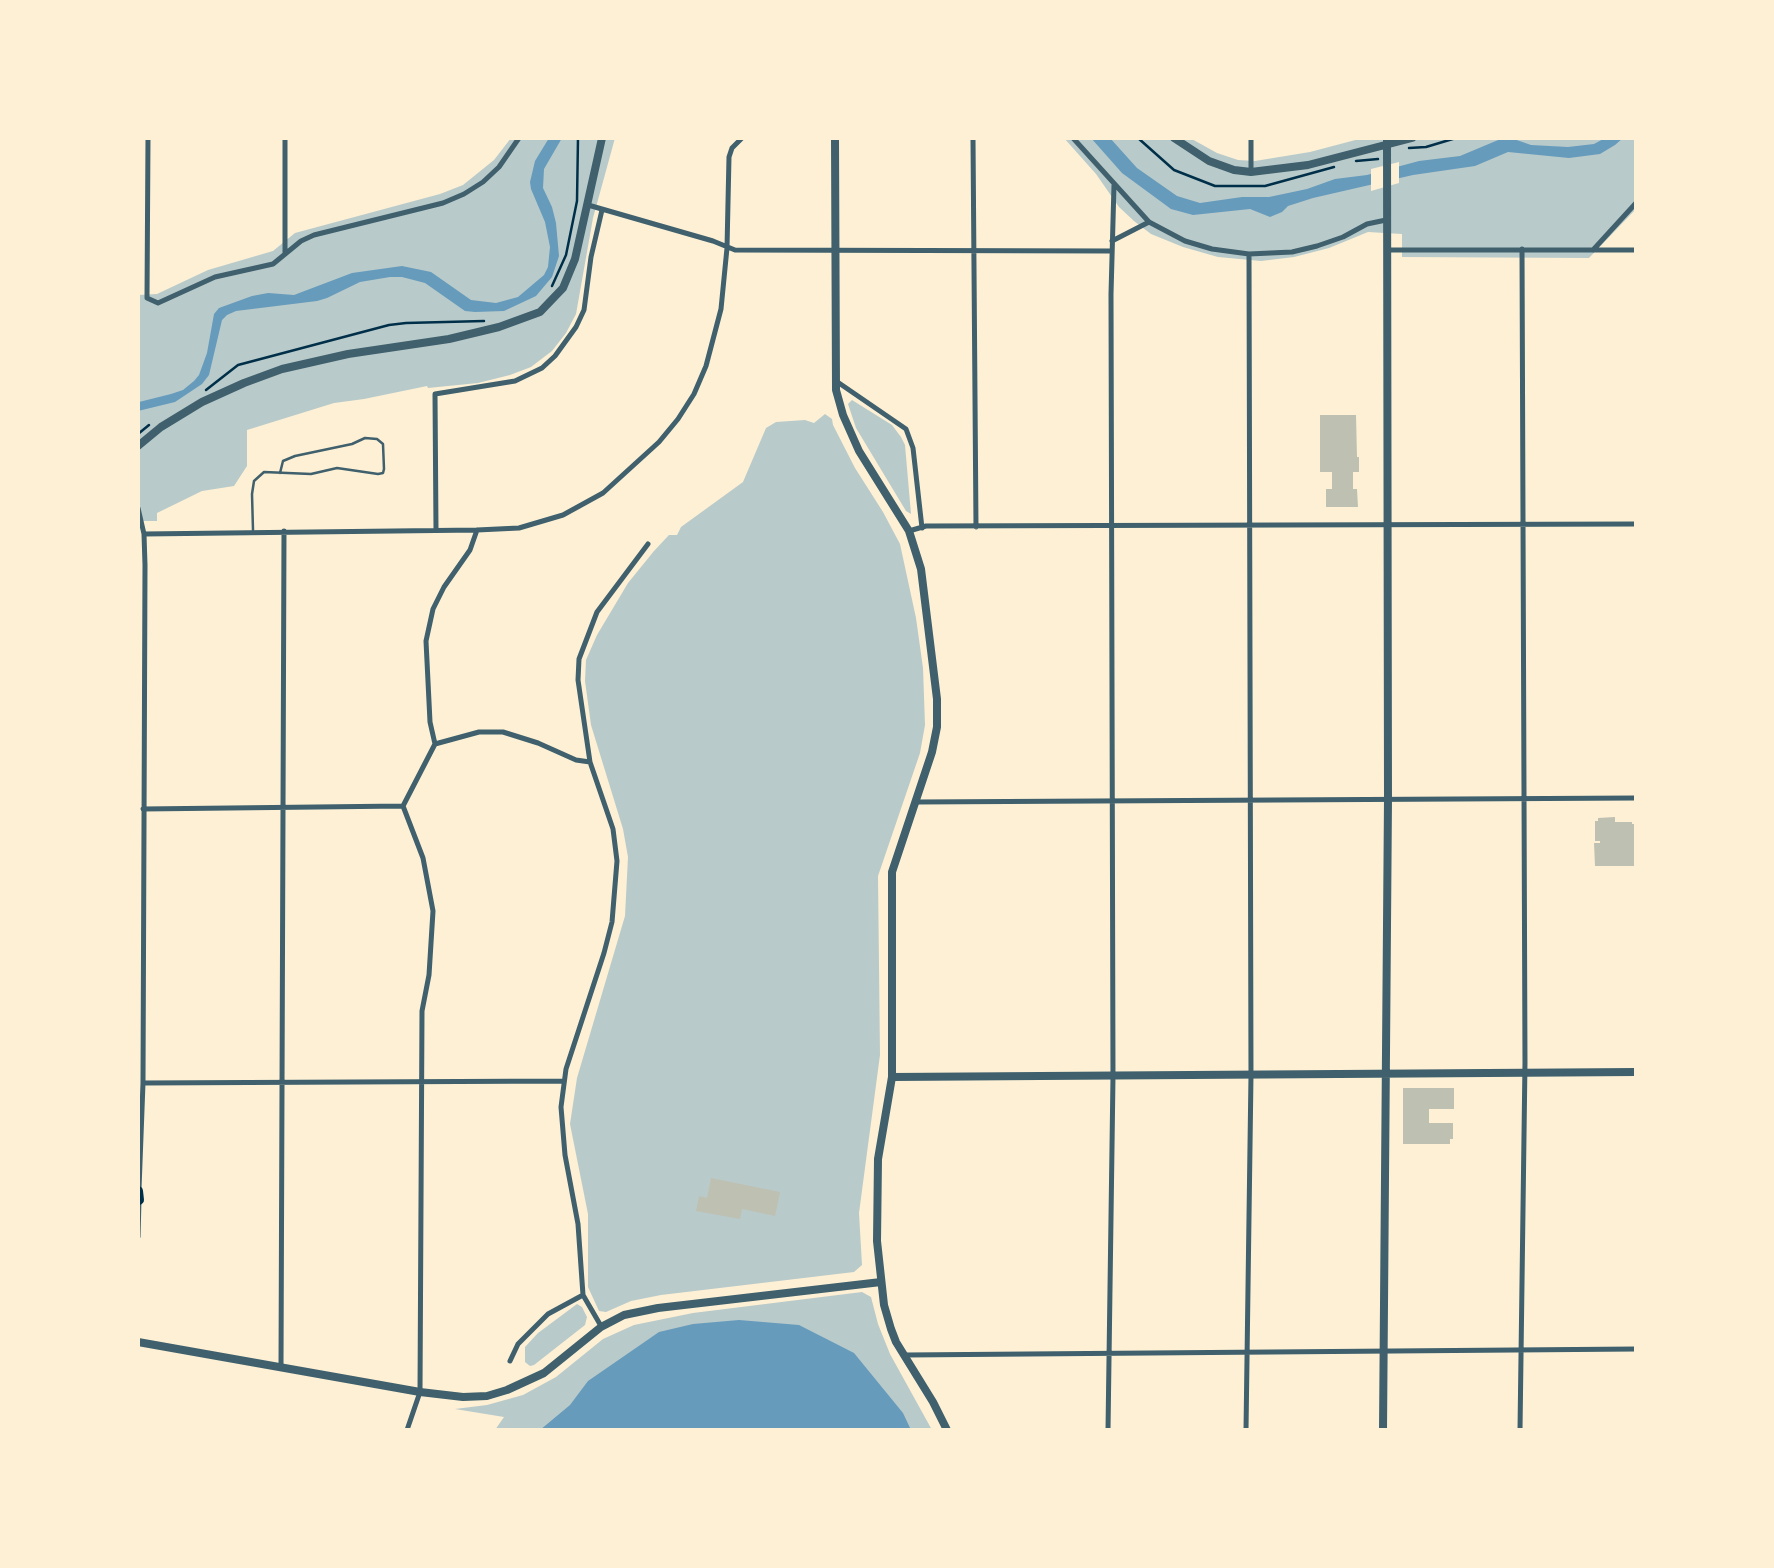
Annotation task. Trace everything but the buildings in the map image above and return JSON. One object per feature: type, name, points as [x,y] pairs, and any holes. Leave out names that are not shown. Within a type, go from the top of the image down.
[{"type":"street","points":[[148,138],[147,298],[158,303],[215,277],[273,264],[314,236],[443,203],[464,194],[500,167],[519,138]]},
{"type":"street","points":[[284,138],[285,255]]},
{"type":"street","points":[[138,446],[202,402],[282,370],[348,354],[461,336],[540,312],[558,295],[578,251],[602,138]]},
{"type":"street","points":[[144,534],[519,528],[583,506],[603,494],[678,419],[706,366],[721,309],[727,248],[728,157],[742,138]]},
{"type":"street","points":[[835,138],[836,381],[843,415],[859,452],[910,531],[921,568],[936,699],[937,728],[932,752],[892,872],[892,1078],[877,1172],[877,1240],[891,1329],[947,1430]]},
{"type":"street","points":[[973,138],[976,527]]},
{"type":"street","points":[[1073,138],[1149,222],[1185,241],[1212,249],[1249,254],[1292,252],[1386,220]]},
{"type":"street","points":[[1174,138],[1209,162],[1251,172],[1308,164],[1386,141],[1412,138]]},
{"type":"street","points":[[1251,138],[1251,172]]},
{"type":"street","points":[[1383,1430],[1388,800],[1386,141]]},
{"type":"street","points":[[1108,1430],[1113,1076],[1114,185]]},
{"type":"street","points":[[1593,250],[1636,203]]},
{"type":"street","points":[[588,206],[735,250],[1112,251]]},
{"type":"street","points":[[436,530],[435,394],[516,381],[542,368],[554,356],[584,310],[602,210]]},
{"type":"street","points":[[1112,241],[1149,222]]},
{"type":"street","points":[[1520,1430],[1524,1073],[1522,248]]},
{"type":"street","points":[[1388,250],[1636,250]]},
{"type":"street","points":[[1246,1430],[1251,1075],[1249,254]]},
{"type":"street","points":[[836,381],[906,429],[913,448],[922,528]]},
{"type":"street","points":[[138,508],[144,534],[143,1083],[138,1237]]},
{"type":"street","points":[[910,531],[976,527],[1636,524]]},
{"type":"street","points":[[407,1430],[420,1392],[422,1011],[429,975],[433,911],[423,858],[403,806],[435,744],[430,722],[426,641],[439,598],[470,550],[477,530]]},
{"type":"street","points":[[281,1366],[284,531]]},
{"type":"street","points":[[602,1328],[583,1295],[578,1224],[562,1131],[564,1081],[604,953],[616,892],[612,830],[590,762],[580,701],[580,659],[597,612],[648,544]]},
{"type":"street","points":[[435,744],[478,732],[503,732],[590,762]]},
{"type":"street","points":[[917,802],[1636,798]]},
{"type":"street","points":[[143,808],[403,806]]},
{"type":"street","points":[[892,1078],[1636,1072]]},
{"type":"street","points":[[143,1083],[564,1081]]},
{"type":"street","points":[[138,1342],[420,1392],[486,1396],[544,1373],[624,1315],[881,1282]]},
{"type":"street","points":[[510,1361],[518,1344],[548,1314],[583,1295]]},
{"type":"street","points":[[903,1355],[1636,1349]]},
{"type":"lane","points":[[253,532],[254,481],[264,472],[280,473],[311,474],[337,468],[382,473],[384,444],[365,438],[295,456],[284,461],[280,473]]},
{"type":"path","points":[[549,290],[571,234],[578,195],[578,138]]},
{"type":"path","points":[[1404,148],[1426,147],[1456,138]]},
{"type":"path","points":[[204,391],[238,366],[315,344],[406,322],[493,320]]},
{"type":"path","points":[[138,434],[153,422]]},
{"type":"shaded area","points":[[511,138],[615,138],[593,218],[576,314],[552,351],[531,367],[510,375],[334,403],[247,430],[247,466],[234,486],[202,491],[157,513],[157,521],[138,521],[138,295],[157,294],[208,270],[273,251],[295,233],[463,185],[494,160]]},
{"type":"shaded area","points":[[1064,138],[1190,138],[1217,153],[1255,161],[1363,138],[1636,138],[1636,209],[1589,258],[1402,257],[1402,234],[1368,232],[1294,257],[1261,261],[1218,257],[1151,234],[1134,221]]},
{"type":"shaded area","points":[[852,400],[892,425],[901,437],[911,514],[856,428],[848,404]]},
{"type":"shaded area","points":[[825,414],[832,419],[855,468],[900,544],[923,668],[925,725],[920,753],[878,876],[880,1055],[859,1213],[862,1265],[854,1272],[661,1295],[599,1311],[588,1287],[588,1214],[570,1124],[577,1078],[625,916],[628,857],[591,725],[586,660],[628,583],[654,551],[669,535],[677,535],[681,527],[743,482],[766,428],[776,422],[814,423]]},
{"type":"shaded area","points":[[862,1292],[871,1297],[890,1354],[932,1430],[495,1430],[504,1417],[455,1409],[523,1395],[556,1377],[603,1339],[634,1325],[693,1313]]},
{"type":"shaded area","points":[[577,1304],[587,1317],[585,1325],[534,1365],[525,1362],[525,1347]]},
{"type":"water","points":[[549,138],[562,138],[544,169],[543,188],[556,223],[559,256],[552,277],[536,296],[504,311],[465,311],[425,283],[390,277],[360,282],[317,301],[236,311],[222,320],[209,375],[202,384],[175,402],[138,411],[139,402],[183,390],[194,381],[207,353],[214,314],[219,308],[252,296],[294,295],[352,273],[402,266],[431,272],[471,300],[496,303],[518,297],[548,267],[550,247],[545,222],[530,182],[535,161]]},
{"type":"water","points":[[1091,138],[1110,138],[1137,168],[1177,196],[1200,203],[1269,197],[1307,189],[1335,179],[1460,156],[1503,138],[1531,145],[1568,147],[1623,138],[1600,154],[1569,158],[1508,152],[1475,166],[1413,175],[1313,198],[1270,217],[1250,209],[1193,215],[1171,209],[1122,173]]},
{"type":"water","points":[[739,1320],[799,1325],[854,1353],[903,1413],[911,1430],[540,1430],[570,1405],[588,1381],[659,1332]]},
{"type":"pier","points":[[1399,162],[1399,183],[1371,191],[1371,169]]}]
